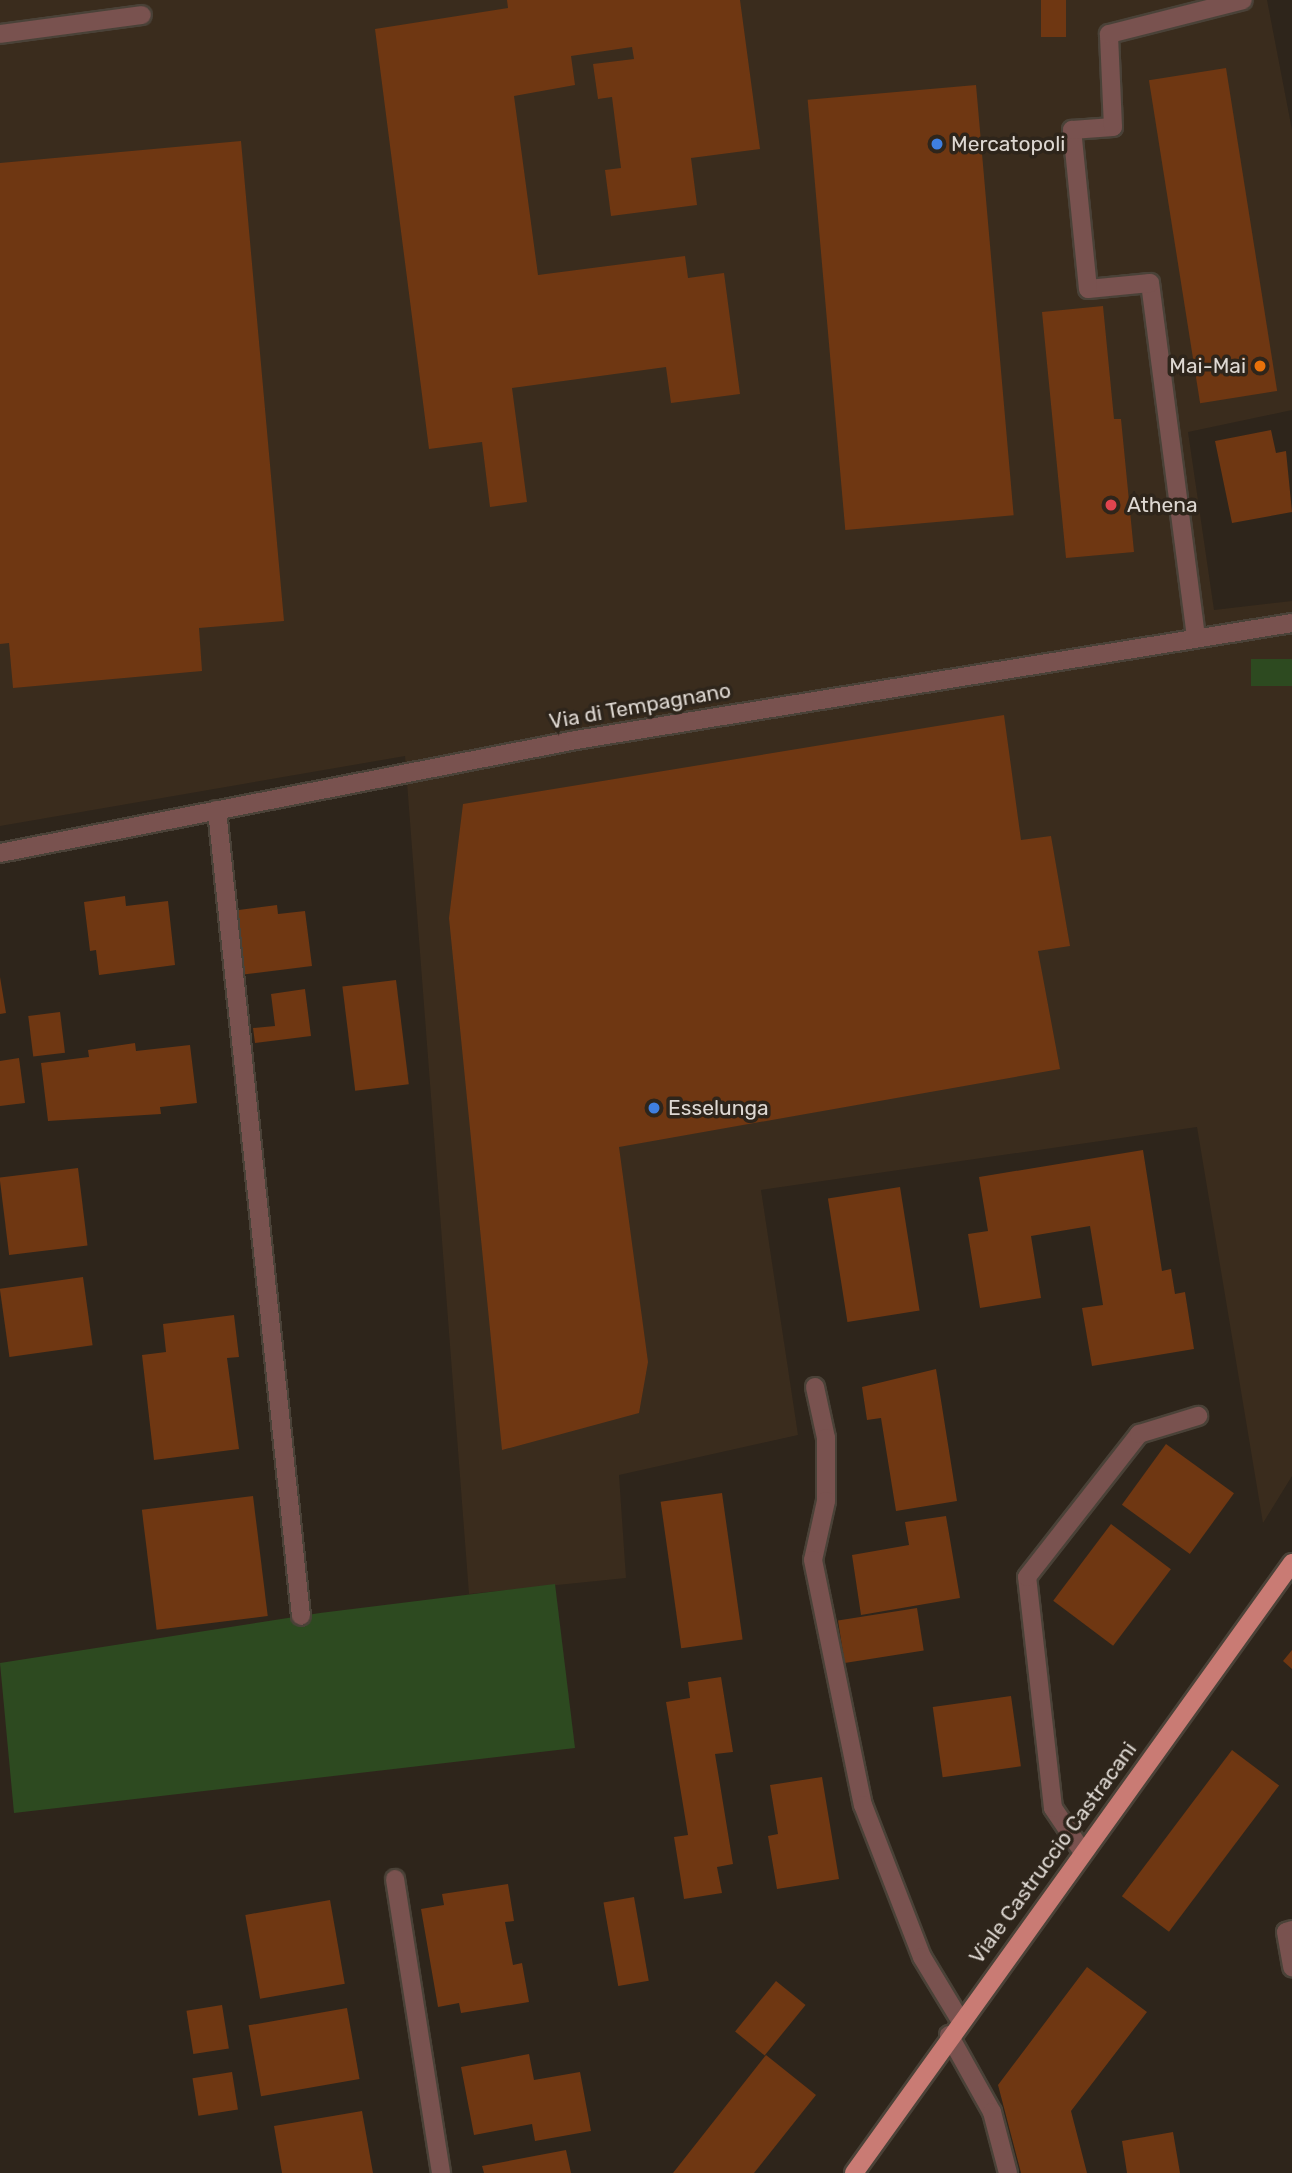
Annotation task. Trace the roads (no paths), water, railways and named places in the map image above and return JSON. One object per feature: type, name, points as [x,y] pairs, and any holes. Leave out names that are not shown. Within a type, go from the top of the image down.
[{"type":"main road","name":"Viale Castruccio Castracani","points":[[854,2173],[948,2035],[1292,1563]]},
{"type":"street","points":[[1196,638],[1150,283],[1088,289],[1072,130],[1113,127],[1109,34],[1243,0]]},
{"type":"street","points":[[0,34],[142,15]]},
{"type":"street","name":"Via di Tempagnano","points":[[0,853],[576,740],[1292,623]]},
{"type":"street","points":[[217,810],[301,1616]]},
{"type":"street","points":[[816,1387],[826,1437],[826,1501],[813,1560],[863,1805],[922,1956],[960,2020]]},
{"type":"street","points":[[1082,1851],[1054,1808],[1027,1577],[1139,1434],[1198,1416]]},
{"type":"street","points":[[395,1878],[442,2173]]},
{"type":"street","points":[[1292,1930],[1286,1932],[1292,1968]]},
{"type":"street","points":[[948,2035],[992,2112],[1008,2173]]},
{"type":"place","name":"Mercatopoli","points":[[937,144]]},
{"type":"place","name":"Mai-Mai","points":[[1260,366]]},
{"type":"place","name":"Athena","points":[[1111,505]]},
{"type":"place","name":"Esselunga","points":[[654,1108]]}]
